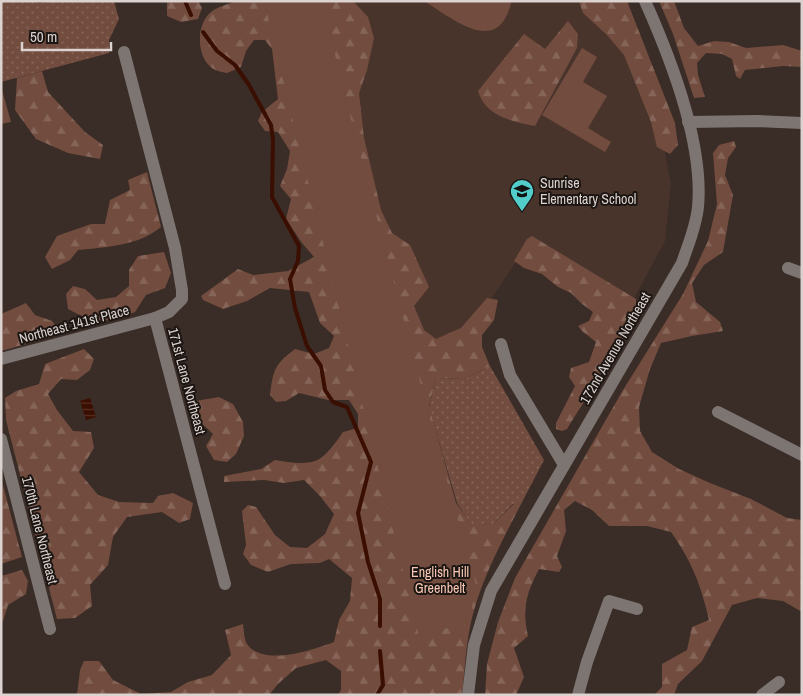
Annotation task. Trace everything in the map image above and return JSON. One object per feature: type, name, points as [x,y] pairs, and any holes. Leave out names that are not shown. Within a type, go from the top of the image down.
[{"type":"street","name":"172nd Avenue Northeast","points":[[468,695],[474,645],[491,591],[682,263],[695,225],[698,206],[696,162],[688,122],[676,79],[645,1]]},
{"type":"street","name":"171st Lane Northeast","points":[[124,52],[175,248],[182,290],[182,299],[169,312],[155,318],[225,584]]},
{"type":"street","points":[[688,122],[758,121],[802,123]]},
{"type":"street","points":[[788,268],[802,273]]},
{"type":"street","name":"Northeast 141st Place","points":[[1,359],[155,318]]},
{"type":"street","points":[[501,344],[510,375],[564,465]]},
{"type":"street","points":[[718,412],[802,455]]},
{"type":"street","name":"170th Lane Northeast","points":[[1,439],[50,629]]},
{"type":"street","points":[[578,695],[587,662],[610,601],[637,609]]},
{"type":"street","points":[[762,695],[779,682]]},
{"type":"shaded area","name":"Sunrise Elementary School","points":[[323,1],[614,1],[657,111],[671,184],[665,241],[631,304],[528,243],[425,401]]},
{"type":"shaded area","points":[[90,398],[96,417],[86,420],[80,401]]},
{"type":"green space","points":[[1,1],[36,1],[39,3],[54,1],[114,1],[119,19],[109,40],[109,53],[1,82]]},
{"type":"green space","points":[[167,1],[198,1],[202,8],[198,19],[181,22],[167,16]]},
{"type":"green space","points":[[236,1],[353,1],[368,17],[374,38],[367,70],[359,93],[364,138],[381,210],[392,233],[410,245],[429,287],[414,306],[424,330],[436,339],[461,328],[487,298],[498,300],[494,320],[482,335],[482,347],[490,366],[464,379],[436,378],[429,406],[456,503],[472,525],[493,524],[514,504],[519,508],[493,560],[477,600],[469,634],[462,695],[338,695],[341,690],[341,671],[326,660],[296,668],[269,695],[77,695],[80,670],[84,661],[99,661],[113,680],[141,694],[171,692],[188,682],[212,675],[231,655],[225,630],[243,624],[247,644],[254,651],[264,655],[289,655],[334,642],[339,620],[350,601],[352,578],[329,559],[320,563],[291,564],[268,572],[251,565],[243,554],[246,545],[242,511],[248,505],[256,507],[275,535],[290,547],[307,548],[325,534],[334,514],[304,480],[284,483],[264,480],[224,482],[224,476],[261,469],[275,460],[300,463],[315,461],[327,453],[343,432],[358,428],[358,414],[349,400],[328,400],[299,393],[286,401],[276,402],[270,395],[274,373],[283,359],[295,349],[314,354],[329,348],[334,336],[320,323],[309,292],[270,288],[247,301],[223,309],[203,300],[201,296],[238,269],[253,275],[288,271],[314,257],[286,219],[291,199],[280,186],[287,169],[290,151],[278,132],[265,131],[258,121],[262,112],[278,99],[272,49],[265,40],[254,40],[246,51],[241,67],[227,73],[212,68],[203,56],[200,40],[206,17],[216,9]]},
{"type":"green space","name":"English Hill Greenbelt","points":[[264,1],[323,1],[341,81],[425,401],[476,585],[469,622],[419,636]]},
{"type":"green space","points":[[424,1],[511,1],[511,3],[505,19],[496,28],[485,31],[460,24]]},
{"type":"green space","points":[[579,1],[627,1],[675,123],[678,145],[670,154],[657,147],[651,122],[624,55],[607,35],[583,13]]},
{"type":"green space","points":[[659,1],[674,1],[684,28],[698,46],[714,41],[729,42],[746,48],[783,45],[802,51],[802,67],[783,66],[745,70],[740,79],[736,76],[732,59],[722,54],[706,53],[697,63],[698,75],[705,97],[694,98],[673,34]]},
{"type":"green space","points":[[568,21],[578,34],[577,48],[535,126],[509,120],[493,112],[482,100],[478,91],[524,34],[545,49]]},
{"type":"green space","points":[[582,48],[597,57],[583,82],[607,96],[588,128],[611,142],[605,152],[542,115]]},
{"type":"green space","points":[[42,71],[48,92],[85,132],[103,145],[100,159],[68,153],[36,139],[15,110],[17,78]]},
{"type":"green space","points":[[1,86],[11,122],[1,124]]},
{"type":"green space","points":[[734,141],[736,147],[728,158],[725,175],[733,195],[723,252],[704,265],[692,283],[696,302],[720,322],[723,331],[661,343],[650,369],[639,407],[640,431],[652,452],[679,469],[751,499],[787,518],[802,520],[802,612],[783,601],[757,598],[732,605],[702,661],[678,684],[674,695],[654,695],[662,687],[662,664],[687,650],[692,627],[709,620],[695,574],[685,553],[671,532],[647,526],[609,526],[592,510],[575,501],[564,510],[566,531],[557,556],[562,567],[559,572],[539,569],[528,594],[525,618],[528,636],[514,648],[524,677],[516,695],[485,695],[487,664],[498,622],[515,578],[623,390],[683,294],[708,241],[717,204],[713,153],[719,145]]},
{"type":"green space","points":[[147,172],[161,227],[132,242],[78,250],[70,260],[52,269],[45,257],[57,236],[91,224],[105,224],[110,200],[130,190],[128,180]]},
{"type":"green space","points":[[532,236],[636,299],[637,309],[633,322],[567,429],[562,431],[556,429],[556,423],[575,386],[569,377],[571,368],[589,362],[596,342],[578,326],[589,321],[593,312],[571,293],[558,287],[542,274],[524,268],[514,261],[527,239]]},
{"type":"green space","points":[[164,252],[171,273],[165,288],[146,295],[135,312],[101,321],[86,318],[68,309],[66,294],[73,286],[85,289],[97,300],[116,297],[129,286],[129,270],[138,256]]},
{"type":"green space","points":[[26,303],[35,315],[52,321],[60,330],[51,337],[1,351],[1,314]]},
{"type":"green space","points":[[84,349],[94,359],[90,370],[77,380],[61,379],[48,394],[57,410],[73,431],[91,432],[94,448],[79,472],[98,495],[119,502],[153,503],[158,496],[173,493],[193,503],[190,519],[179,523],[162,512],[127,517],[113,537],[108,565],[90,585],[92,606],[75,618],[57,619],[6,420],[5,398],[16,391],[39,384],[45,364]]},
{"type":"green space","points":[[490,366],[544,460],[519,508],[513,504],[493,524],[472,526],[457,503],[429,407],[436,378],[464,379]]},
{"type":"green space","points":[[219,397],[233,404],[243,422],[244,436],[236,454],[227,462],[214,460],[206,446],[213,434],[197,419],[196,401]]},
{"type":"green space","points":[[1,478],[22,557],[1,564]]},
{"type":"green space","points":[[22,570],[28,581],[26,594],[8,605],[3,621],[1,621],[1,576]]},
{"type":"waterway","points":[[185,1],[191,15]]},
{"type":"waterway","points":[[203,32],[217,51],[235,65],[249,85],[271,125],[273,140],[272,197],[299,246],[298,261],[290,279],[295,308],[307,346],[321,366],[325,390],[333,402],[347,407],[371,462],[358,513],[368,562],[380,599],[380,626]]},
{"type":"waterway","points":[[377,695],[383,685],[380,651]]},
{"type":"place","name":"Sunrise Elementary School","points":[[522,212]]}]
